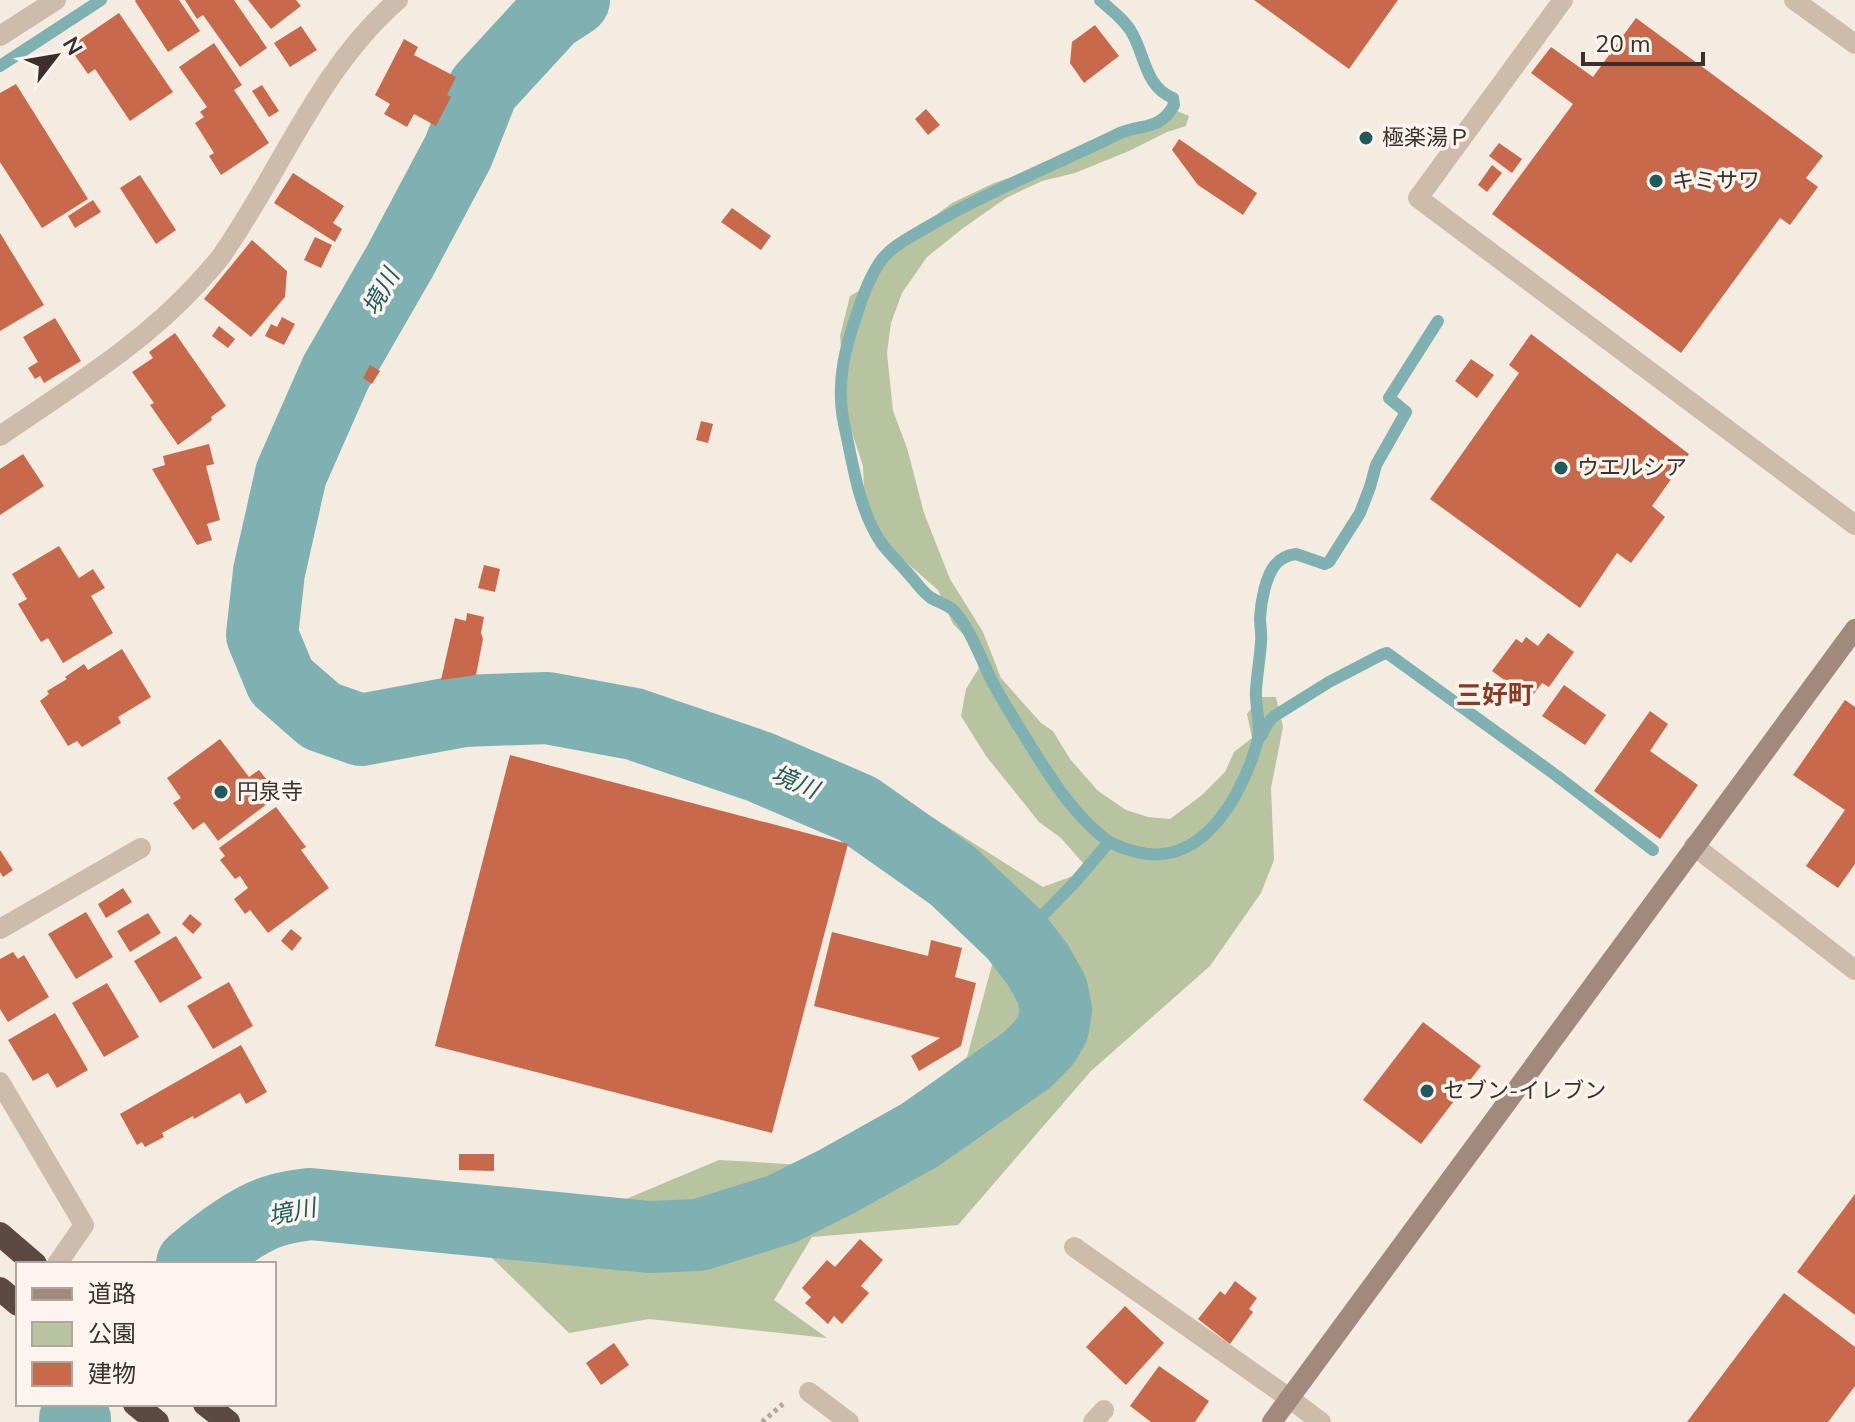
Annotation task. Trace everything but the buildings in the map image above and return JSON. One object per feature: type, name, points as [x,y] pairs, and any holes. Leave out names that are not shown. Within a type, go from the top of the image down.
[{"type":"highway","points":[[0,1234],[33,1262]]},
{"type":"highway","points":[[0,1289],[16,1302]]},
{"type":"highway","points":[[137,1406],[157,1422]]},
{"type":"highway","points":[[208,1406],[228,1422]]},
{"type":"street","points":[[0,36],[56,0]]},
{"type":"street","points":[[0,436],[128,347],[180,302],[220,258],[269,182],[320,93],[356,44],[398,0]]},
{"type":"street","points":[[1563,0],[1418,198],[1855,525]]},
{"type":"street","points":[[1794,0],[1855,44]]},
{"type":"street","points":[[1272,1422],[1855,629]]},
{"type":"street","points":[[1694,846],[1855,970]]},
{"type":"street","points":[[0,929],[141,848]]},
{"type":"street","points":[[0,1082],[84,1225],[58,1262]]},
{"type":"street","points":[[1074,1247],[1321,1422]]},
{"type":"street","points":[[809,1392],[849,1422]]},
{"type":"green space","points":[[1167,110],[1189,116],[1186,126],[1075,173],[1042,181],[1006,198],[927,257],[902,293],[891,323],[887,353],[893,411],[907,448],[924,513],[950,579],[983,632],[1001,678],[1041,723],[1053,731],[1070,759],[1098,791],[1126,810],[1148,817],[1170,819],[1202,795],[1225,772],[1234,752],[1252,738],[1247,714],[1260,697],[1276,697],[1283,727],[1271,788],[1274,860],[1261,893],[1210,966],[1091,1071],[958,1225],[812,1237],[774,1300],[827,1338],[649,1319],[569,1333],[490,1256],[719,1160],[822,1166],[967,1057],[995,954],[905,849],[924,812],[1043,887],[1089,870],[1061,838],[1039,822],[986,756],[961,716],[966,689],[979,668],[969,640],[953,624],[938,590],[892,550],[865,515],[863,466],[843,405],[840,336],[850,296],[862,289],[875,261],[952,203],[994,183],[1052,163],[1100,139],[1129,131]]},
{"type":"waterway","points":[[0,66],[101,0]]},
{"type":"waterway","name":"境川","points":[[195,1262],[257,1218],[277,1210],[310,1204],[649,1237],[699,1235],[782,1209],[920,1135],[1027,1060],[1044,1043],[1053,1028],[1056,1010],[1052,990],[1015,935],[953,876],[858,809],[760,767],[634,724],[547,708],[463,711],[361,730],[321,716],[281,681],[262,635],[269,572],[291,474],[336,372],[458,152],[483,89],[551,15],[574,0]]},
{"type":"waterway","points":[[1015,935],[1046,912],[1109,842],[1073,808],[1054,781],[1003,701],[958,615],[924,592],[874,530],[857,486],[844,424],[842,375],[848,340],[867,286],[880,262],[896,246],[999,190],[1118,134],[1156,123],[1168,114],[1174,105],[1173,98],[1151,78],[1129,28],[1100,0]]},
{"type":"waterway","points":[[1109,842],[1149,854],[1179,850],[1208,832],[1230,804],[1247,772],[1258,739],[1256,690],[1260,618],[1272,570],[1284,558],[1296,554],[1325,564],[1329,562],[1360,513],[1376,465],[1406,412],[1389,398],[1438,321]]},
{"type":"waterway","points":[[1261,736],[1273,717],[1329,682],[1387,653],[1653,850]]},
{"type":"place","name":"極楽湯Ｐ","points":[[1366,138]]},
{"type":"place","name":"キミサワ","points":[[1656,181]]},
{"type":"place","name":"ウエルシア","points":[[1561,468]]},
{"type":"place","name":"円泉寺","points":[[221,792]]},
{"type":"place","name":"セブン-イレブン","points":[[1427,1091]]},
{"type":"district","name":"三好町","points":[[1495,695]]}]
